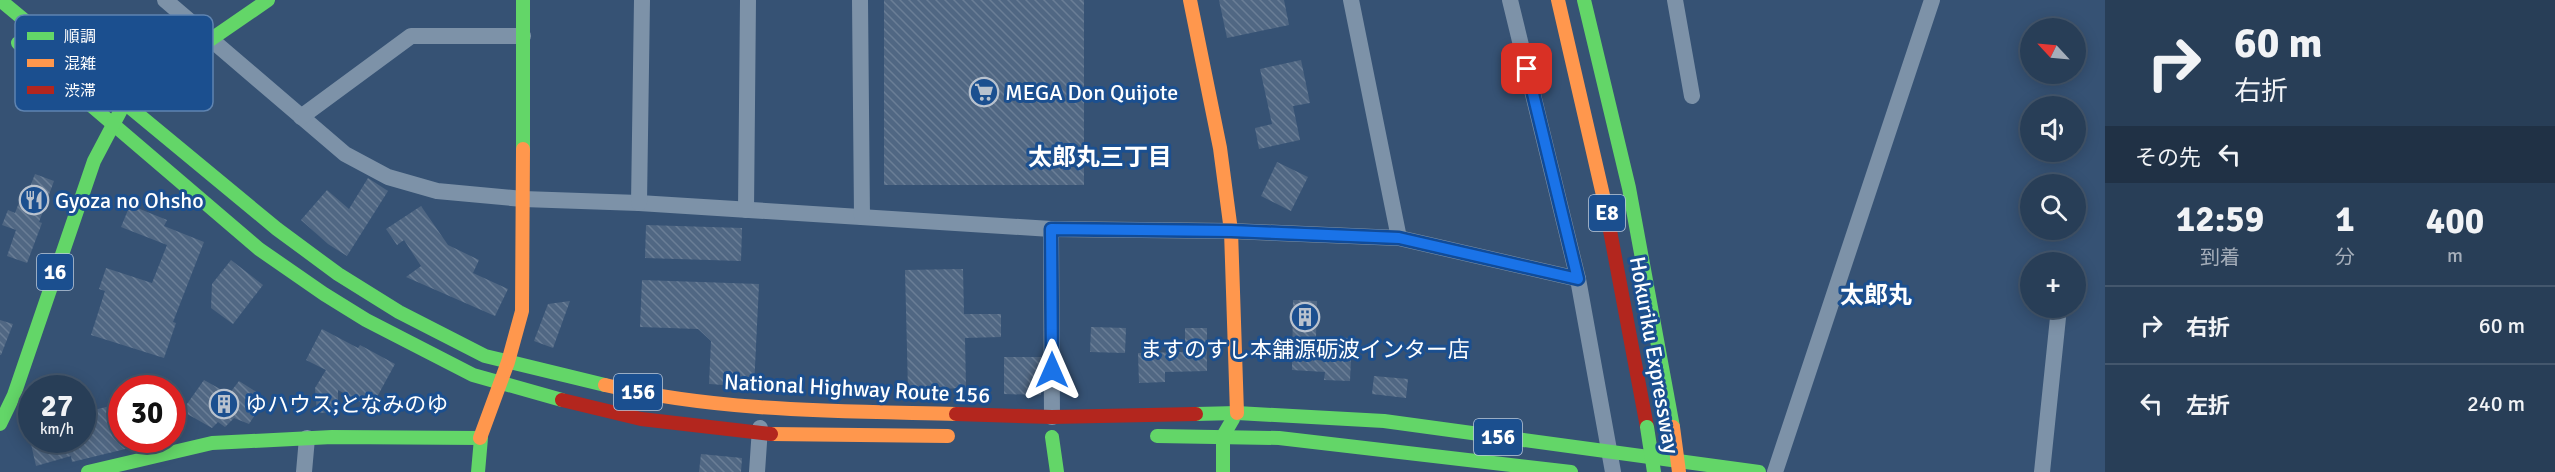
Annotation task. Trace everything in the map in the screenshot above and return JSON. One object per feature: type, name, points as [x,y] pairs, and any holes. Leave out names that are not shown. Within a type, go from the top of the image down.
[{"type":"main road","name":"National Highway Route 156","points":[[0,0],[18,15]]},
{"type":"main road","points":[[213,37],[268,0]]},
{"type":"main road","points":[[478,472],[480,438],[501,384],[522,311],[523,0]]},
{"type":"main road","points":[[1190,0],[1220,148],[1231,231],[1237,413],[1244,442]]},
{"type":"main road","name":"Hokuriku Expressway","points":[[1558,0],[1604,194],[1654,472]]},
{"type":"main road","name":"Hokuriku Expressway","points":[[1584,0],[1629,188],[1673,427],[1679,472]]},
{"type":"main road","name":"National Highway Route 156","points":[[10,36],[15,40]]},
{"type":"main road","name":"National Highway Route 156","points":[[100,111],[259,249],[366,320],[473,375],[641,419],[760,434],[957,436]]},
{"type":"main road","name":"16","points":[[0,424],[14,395],[94,161],[121,111]]},
{"type":"main road","name":"National Highway Route 156","points":[[135,111],[278,229],[338,274],[399,312],[485,356],[645,394],[762,409],[1052,417],[1237,413],[1384,421],[1759,472]]},
{"type":"main road","points":[[1223,472],[1223,436],[1237,413]]},
{"type":"main road","name":"156","points":[[1144,436],[1223,436],[1244,442],[1291,439],[1571,472]]},
{"type":"main road","points":[[1052,437],[1057,472]]},
{"type":"main road","points":[[88,472],[212,443],[307,438],[480,438]]},
{"type":"street","points":[[165,0],[182,15]]},
{"type":"street","points":[[639,203],[642,0]]},
{"type":"street","points":[[746,210],[748,0]]},
{"type":"street","points":[[860,0],[862,217]]},
{"type":"street","points":[[1351,0],[1399,238]]},
{"type":"street","points":[[1510,0],[1578,279],[1613,472]]},
{"type":"street","points":[[1675,0],[1692,96]]},
{"type":"street","points":[[1775,472],[1932,0]]},
{"type":"street","points":[[301,117],[411,36],[523,36]]},
{"type":"street","points":[[213,42],[345,154],[388,177],[437,191],[1051,229],[1231,231],[1399,238],[1578,279]]},
{"type":"street","points":[[1051,229],[1052,417]]},
{"type":"street","points":[[2042,472],[2058,318]]},
{"type":"street","points":[[758,472],[762,409]]},
{"type":"street","points":[[304,472],[307,438]]},
{"type":"building","name":"MEGA Don Quijote","points":[[884,0],[1084,0],[1084,185],[884,185]]},
{"type":"building","points":[[1219,0],[1284,0],[1289,25],[1227,38]]},
{"type":"building","points":[[1301,60],[1310,103],[1293,106],[1300,140],[1259,149],[1255,128],[1272,124],[1260,69]]},
{"type":"building","points":[[1277,162],[1308,177],[1291,211],[1261,196]]},
{"type":"building","points":[[35,174],[54,181],[27,263],[7,256],[16,230],[2,225],[8,210],[15,213],[23,192],[28,192]]},
{"type":"building","points":[[368,178],[388,191],[347,256],[328,244],[301,220],[327,190],[349,209]]},
{"type":"building","points":[[130,205],[167,220],[164,226],[204,242],[173,322],[176,323],[164,358],[91,335],[105,291],[99,289],[106,268],[152,283],[167,245],[121,227]]},
{"type":"building","points":[[421,206],[448,245],[479,260],[473,273],[508,289],[495,316],[406,277],[421,266],[404,240],[397,245],[386,229]]},
{"type":"building","points":[[646,225],[742,228],[741,261],[645,258]]},
{"type":"building","points":[[231,260],[263,285],[233,324],[211,308],[212,284]]},
{"type":"building","points":[[963,269],[964,314],[1001,314],[1001,337],[965,338],[966,388],[908,390],[905,270]]},
{"type":"building","points":[[642,280],[759,284],[754,387],[709,384],[711,341],[698,329],[640,327]]},
{"type":"building","points":[[1293,300],[1317,301],[1316,337],[1352,338],[1350,381],[1324,380],[1325,372],[1292,370]]},
{"type":"building","points":[[570,301],[553,348],[534,341],[548,304]]},
{"type":"building","points":[[0,320],[13,324],[1,355],[0,355]]},
{"type":"building","points":[[1091,327],[1126,328],[1125,353],[1090,352]]},
{"type":"building","points":[[1185,328],[1207,328],[1207,371],[1165,372],[1165,382],[1139,383],[1138,353],[1185,352]]},
{"type":"building","points":[[322,329],[358,348],[360,345],[395,364],[371,408],[338,390],[338,412],[317,413],[315,388],[326,370],[306,360]]},
{"type":"building","points":[[1004,357],[1041,357],[1041,395],[1004,394]]},
{"type":"building","points":[[1374,376],[1408,379],[1406,398],[1372,394]]},
{"type":"building","name":"ゆハウス;となみのゆ","points":[[204,380],[229,394],[239,381],[266,398],[249,424],[234,418],[225,427],[218,422],[212,428],[186,413],[186,405]]},
{"type":"building","points":[[108,406],[109,453],[72,462],[71,456],[36,466],[33,453],[96,453],[96,410]]},
{"type":"building","points":[[701,454],[742,458],[741,472],[699,472]]},
{"type":"traffic: fast","points":[[0,0],[18,15]]},
{"type":"traffic: fast","points":[[213,38],[268,0]]},
{"type":"traffic: fast","points":[[523,0],[523,149]]},
{"type":"traffic: fast","points":[[1584,0],[1629,188],[1673,427]]},
{"type":"traffic: fast","points":[[98,111],[259,249],[324,294],[366,320],[473,375],[562,400]]},
{"type":"traffic: fast","points":[[0,424],[14,395],[94,161],[120,111]]},
{"type":"traffic: fast","points":[[134,111],[277,229],[338,274],[399,312],[485,356],[605,385]]},
{"type":"traffic: fast","points":[[1196,414],[1237,413],[1384,421],[1759,472]]},
{"type":"traffic: fast","points":[[1223,472],[1223,436],[1233,419]]},
{"type":"traffic: fast","points":[[1647,427],[1654,472]]},
{"type":"traffic: fast","points":[[1157,436],[1279,438],[1571,472]]},
{"type":"traffic: fast","points":[[88,472],[212,443],[332,437],[480,438]]},
{"type":"traffic: fast","points":[[1052,437],[1057,472]]},
{"type":"traffic: fast","points":[[478,472],[481,438]]},
{"type":"traffic: slow","points":[[1190,0],[1220,148],[1231,231],[1237,413]]},
{"type":"traffic: slow","points":[[1558,0],[1605,204]]},
{"type":"traffic: slow","points":[[480,438],[508,362],[522,311],[523,149]]},
{"type":"traffic: slow","points":[[605,385],[692,400],[780,409],[956,414]]},
{"type":"traffic: slow","points":[[1673,427],[1679,472]]},
{"type":"traffic: slow","points":[[771,434],[948,436]]},
{"type":"traffic: jam","points":[[1605,204],[1647,427]]},
{"type":"traffic: jam","points":[[562,400],[641,419],[771,434]]},
{"type":"traffic: jam","points":[[956,414],[1052,417],[1196,414]]},
{"type":"place","name":"MEGA Don Quijote","points":[[984,92]]},
{"type":"place","name":"Gyoza no Ohsho","points":[[34,200]]},
{"type":"place","name":"ますのすし本舗源砺波インター店","points":[[1305,317]]},
{"type":"place","name":"ゆハウス;となみのゆ","points":[[224,404]]},
{"type":"district","name":"太郎丸三丁目","points":[[1100,157]]},
{"type":"district","name":"太郎丸","points":[[1876,295]]},
{"type":"route","points":[[1052,370],[1051,229],[1231,231],[1399,238],[1578,279],[1527,69]]}]
